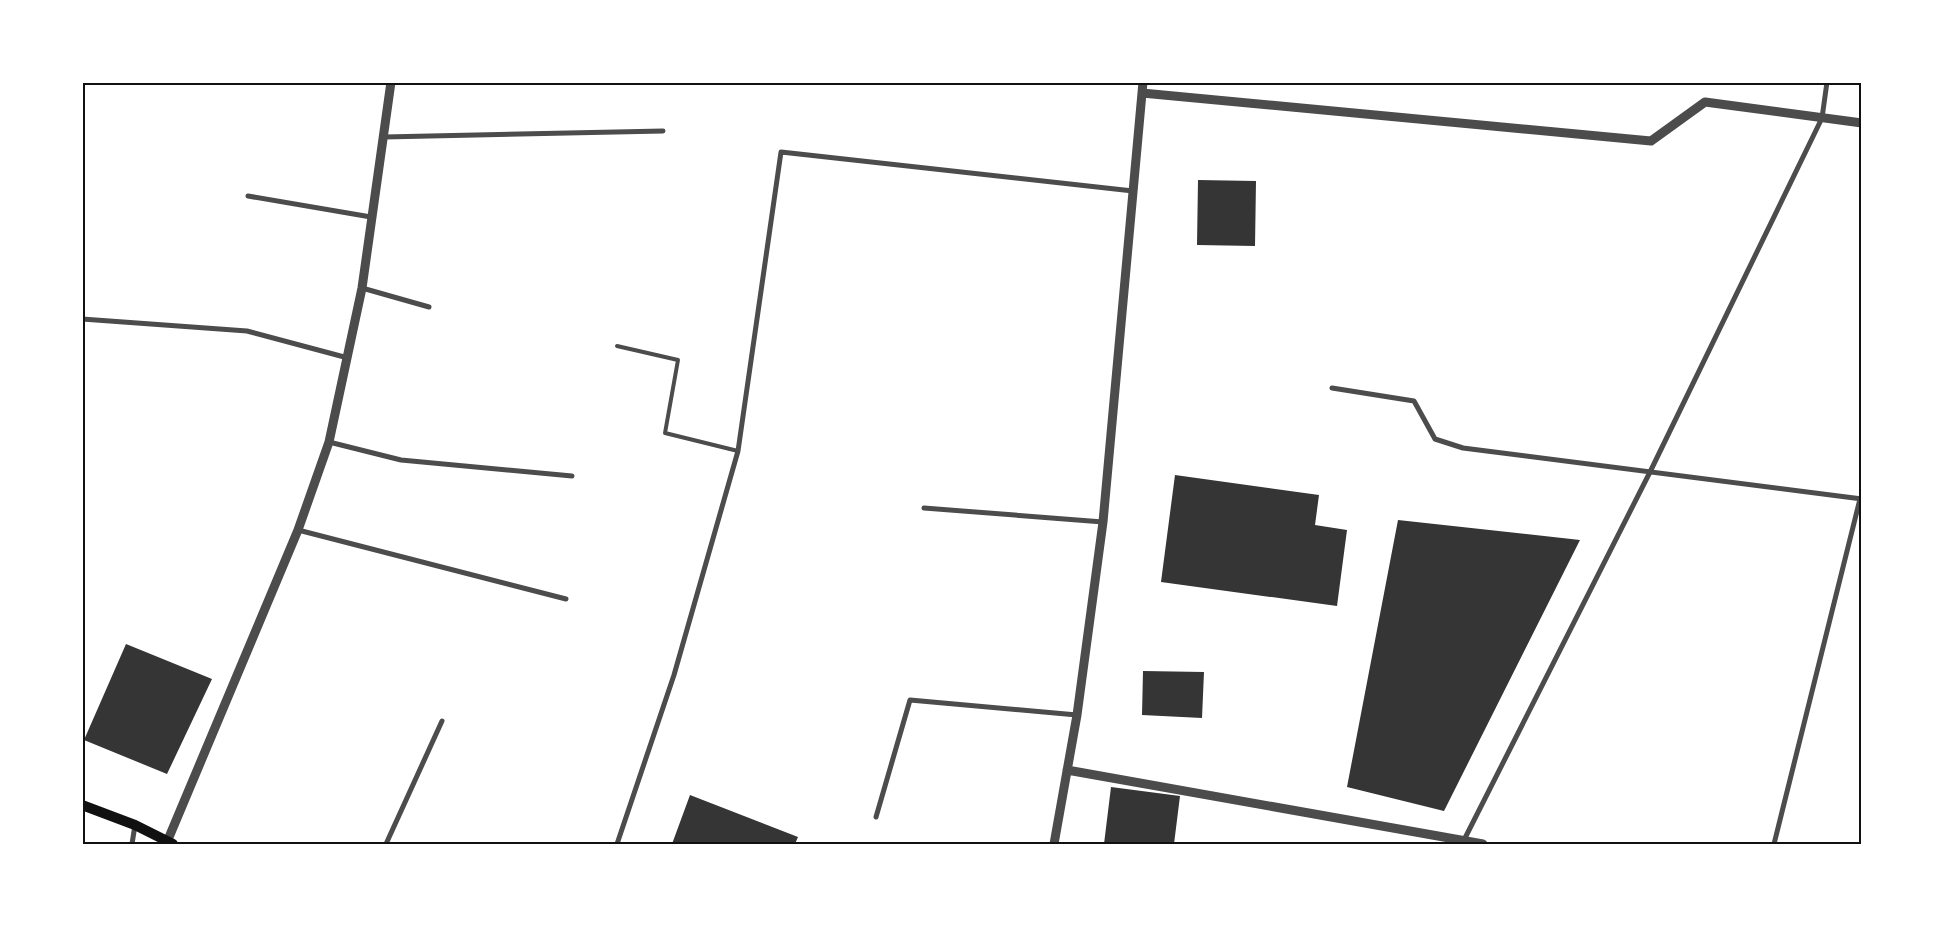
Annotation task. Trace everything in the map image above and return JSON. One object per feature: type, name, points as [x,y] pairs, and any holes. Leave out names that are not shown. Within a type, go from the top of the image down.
[{"type":"main road","points":[[82,805],[135,825],[170,844]]},
{"type":"street","points":[[170,844],[298,530],[329,442],[362,288],[391,82]]},
{"type":"street","points":[[1054,844],[1077,715],[1103,522],[1143,82]]},
{"type":"street","points":[[1463,843],[1650,472],[1822,118],[1827,82]]},
{"type":"street","points":[[1142,93],[1651,142],[1705,102],[1862,123]]},
{"type":"street","points":[[384,137],[663,130]]},
{"type":"street","points":[[616,844],[674,675],[738,451],[781,152],[1134,191]]},
{"type":"street","points":[[248,196],[371,216]]},
{"type":"street","points":[[362,288],[429,307]]},
{"type":"street","points":[[82,319],[248,331],[348,358]]},
{"type":"street","points":[[1332,388],[1414,401],[1435,439],[1463,448],[1861,499],[1774,844]]},
{"type":"street","points":[[329,442],[401,460],[572,476]]},
{"type":"street","points":[[924,508],[1103,522]]},
{"type":"street","points":[[298,530],[566,599]]},
{"type":"street","points":[[876,817],[910,700],[1077,715]]},
{"type":"street","points":[[386,844],[442,721]]},
{"type":"street","points":[[1067,770],[1463,843],[1483,844]]},
{"type":"street","points":[[132,844],[135,825]]},
{"type":"lane","points":[[617,346],[678,360],[666,433],[738,451]]},
{"type":"building","points":[[1198,180],[1256,181],[1255,246],[1197,245]]},
{"type":"building","points":[[1175,475],[1319,495],[1315,525],[1347,530],[1337,606],[1161,582]]},
{"type":"building","points":[[1398,520],[1580,540],[1444,811],[1347,787]]},
{"type":"building","points":[[126,644],[212,679],[167,774],[84,740]]},
{"type":"building","points":[[1143,671],[1204,672],[1202,718],[1142,715]]},
{"type":"building","points":[[1111,787],[1180,796],[1174,844],[1104,844]]},
{"type":"building","points":[[690,795],[798,837],[795,844],[672,844]]}]
